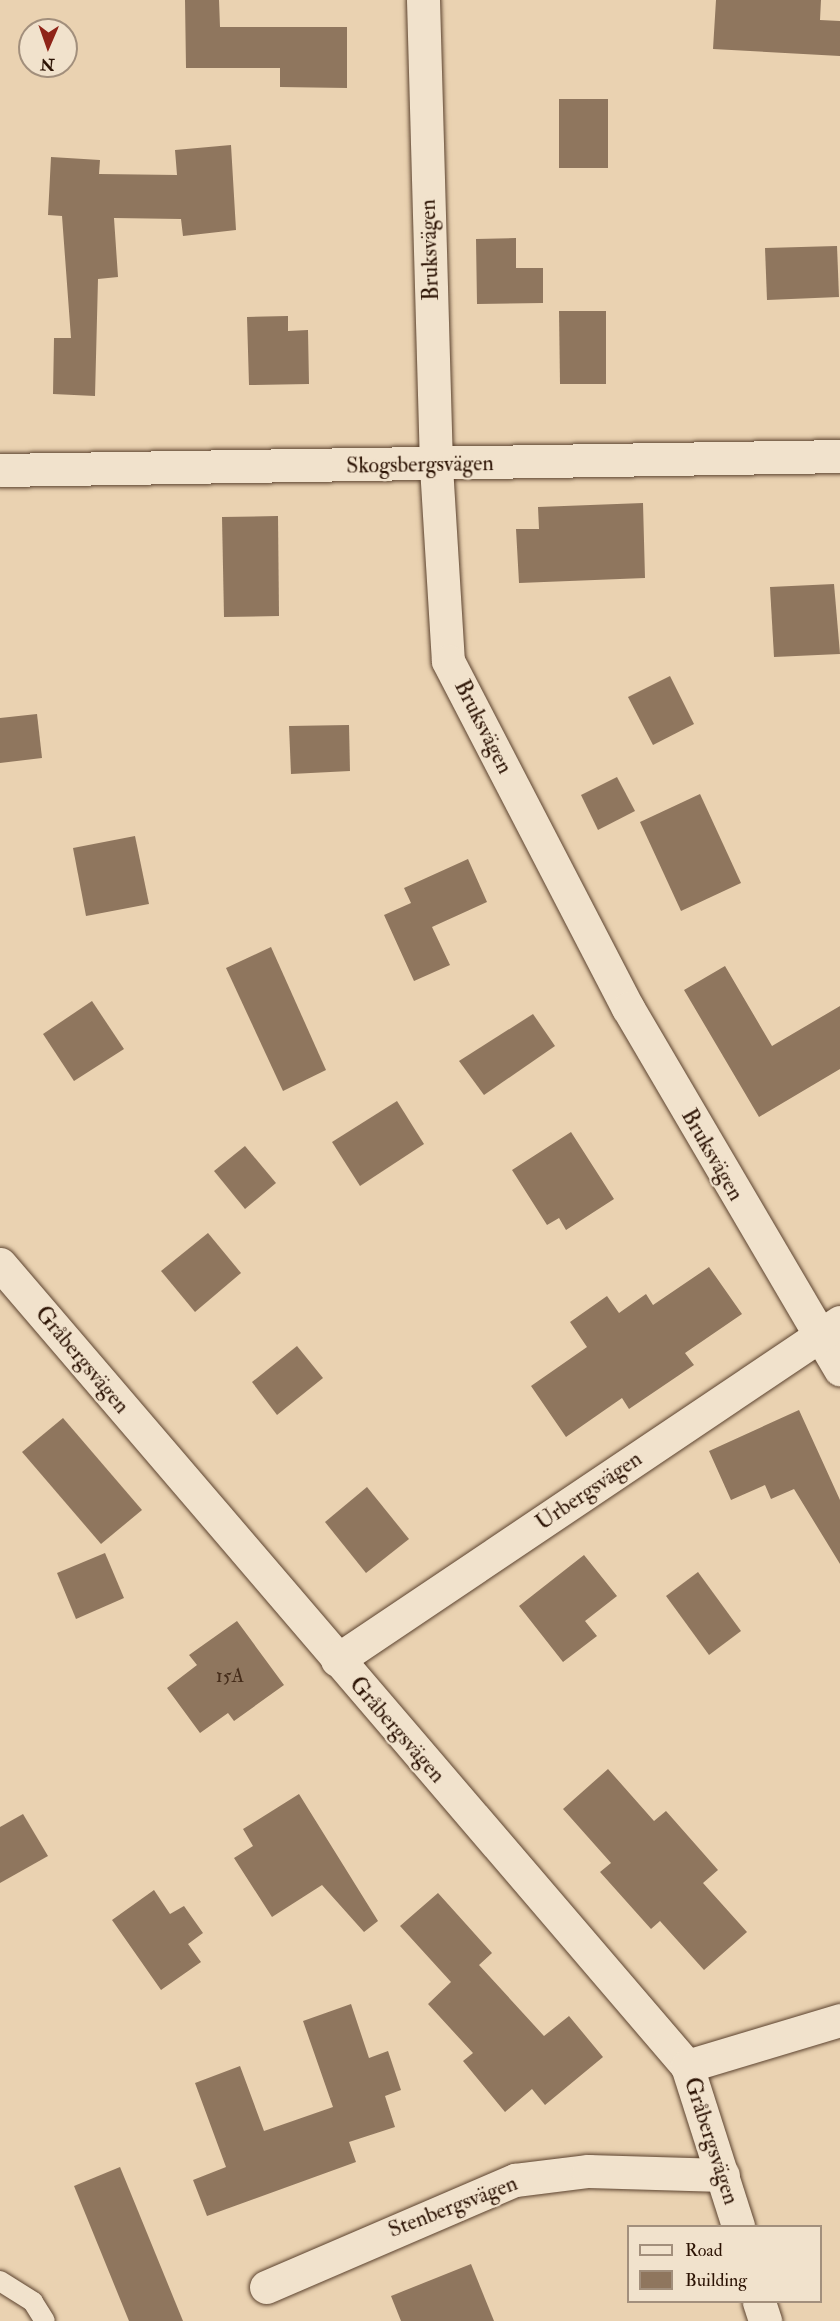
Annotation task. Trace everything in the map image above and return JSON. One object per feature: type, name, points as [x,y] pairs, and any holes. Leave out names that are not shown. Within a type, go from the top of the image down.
[{"type":"street","name":"Bruksvägen","points":[[423,0],[436,465],[448,661],[628,1008],[829,1330],[840,1369]]},
{"type":"street","name":"Skogsbergsvägen","points":[[0,470],[436,465],[840,456]]},
{"type":"street","name":"Gråbergsvägen","points":[[0,1264],[687,2066],[738,2225]]},
{"type":"street","name":"Urbergsvägen","points":[[337,1660],[829,1330]]},
{"type":"street","points":[[687,2066],[840,2020]]},
{"type":"street","name":"Stenbergsvägen","points":[[266,2287],[515,2180],[588,2171],[723,2175]]},
{"type":"street","points":[[760,2303],[765,2321]]},
{"type":"lane","points":[[0,2280],[33,2301],[45,2321]]},
{"type":"building","points":[[185,0],[219,0],[220,27],[347,27],[347,88],[280,87],[280,68],[186,68]]},
{"type":"building","points":[[716,0],[821,0],[820,20],[840,21],[840,56],[713,49]]},
{"type":"building","points":[[559,99],[608,99],[608,168],[559,168]]},
{"type":"building","points":[[231,145],[236,230],[183,236],[181,219],[114,218],[118,277],[98,279],[95,396],[53,394],[54,338],[71,338],[62,216],[48,215],[51,157],[100,160],[99,174],[177,175],[175,150]]},
{"type":"building","points":[[516,238],[516,268],[543,268],[543,303],[477,304],[476,239]]},
{"type":"building","points":[[837,246],[839,297],[767,300],[765,248]]},
{"type":"building","points":[[559,311],[606,311],[606,384],[560,384]]},
{"type":"building","points":[[288,316],[288,331],[308,330],[309,384],[249,385],[247,317]]},
{"type":"building","points":[[643,503],[645,578],[519,583],[516,529],[539,529],[538,507]]},
{"type":"building","points":[[278,516],[279,616],[224,617],[222,517]]},
{"type":"building","points":[[834,584],[840,654],[774,657],[770,587]]},
{"type":"building","points":[[670,676],[694,724],[653,745],[628,697]]},
{"type":"building","points":[[37,714],[42,758],[0,763],[0,718]]},
{"type":"building","points":[[349,725],[350,771],[291,774],[289,726]]},
{"type":"building","points":[[617,777],[635,811],[598,830],[581,795]]},
{"type":"building","points":[[700,794],[741,883],[681,911],[640,822]]},
{"type":"building","points":[[135,836],[149,904],[86,916],[73,848]]},
{"type":"building","points":[[468,859],[487,902],[432,927],[450,965],[414,981],[384,915],[411,903],[404,888]]},
{"type":"building","points":[[271,947],[326,1070],[283,1091],[226,968]]},
{"type":"building","points":[[725,966],[772,1046],[840,1006],[840,1069],[759,1117],[684,990]]},
{"type":"building","points":[[92,1001],[124,1049],[74,1081],[43,1034]]},
{"type":"building","points":[[533,1014],[555,1046],[484,1095],[459,1061]]},
{"type":"building","points":[[397,1101],[424,1144],[360,1186],[332,1142]]},
{"type":"building","points":[[571,1132],[614,1199],[566,1230],[559,1218],[547,1225],[512,1170]]},
{"type":"building","points":[[245,1146],[276,1183],[245,1209],[214,1171]]},
{"type":"building","points":[[208,1233],[241,1273],[195,1312],[161,1271]]},
{"type":"building","points":[[709,1267],[742,1314],[685,1353],[694,1365],[629,1409],[622,1398],[566,1437],[531,1386],[587,1347],[570,1322],[607,1296],[619,1313],[646,1294],[653,1305]]},
{"type":"building","points":[[297,1346],[323,1378],[277,1415],[252,1382]]},
{"type":"building","points":[[799,1410],[840,1500],[840,1564],[794,1489],[771,1499],[765,1485],[731,1500],[709,1451]]},
{"type":"building","points":[[63,1418],[142,1510],[101,1544],[22,1452]]},
{"type":"building","points":[[367,1487],[409,1539],[366,1573],[325,1522]]},
{"type":"building","points":[[105,1553],[124,1598],[76,1619],[57,1573]]},
{"type":"building","points":[[584,1555],[617,1596],[585,1621],[597,1636],[563,1662],[519,1606]]},
{"type":"building","points":[[698,1572],[741,1631],[709,1655],[666,1596]]},
{"type":"building","points":[[237,1621],[284,1685],[234,1721],[228,1713],[200,1733],[167,1688],[197,1665],[189,1655]]},
{"type":"building","points":[[608,1769],[654,1821],[666,1811],[718,1870],[703,1883],[747,1932],[704,1970],[660,1921],[651,1929],[600,1872],[611,1863],[563,1809]]},
{"type":"building","points":[[299,1794],[378,1921],[364,1932],[322,1885],[272,1917],[234,1858],[253,1846],[243,1829]]},
{"type":"building","points":[[23,1814],[48,1856],[0,1883],[0,1827]]},
{"type":"building","points":[[154,1890],[170,1914],[184,1906],[203,1933],[188,1944],[201,1962],[161,1990],[112,1920]]},
{"type":"building","points":[[438,1893],[492,1953],[479,1965],[544,2036],[569,2016],[603,2057],[545,2105],[532,2089],[505,2112],[463,2061],[473,2053],[428,2004],[451,1982],[400,1926]]},
{"type":"building","points":[[351,2004],[369,2058],[388,2051],[401,2090],[385,2096],[395,2127],[349,2142],[356,2162],[207,2216],[193,2180],[226,2167],[195,2083],[240,2066],[264,2131],[333,2107],[303,2021]]},
{"type":"building","points":[[120,2167],[183,2321],[129,2321],[74,2186]]},
{"type":"building","points":[[471,2264],[494,2321],[401,2321],[391,2296]]}]
